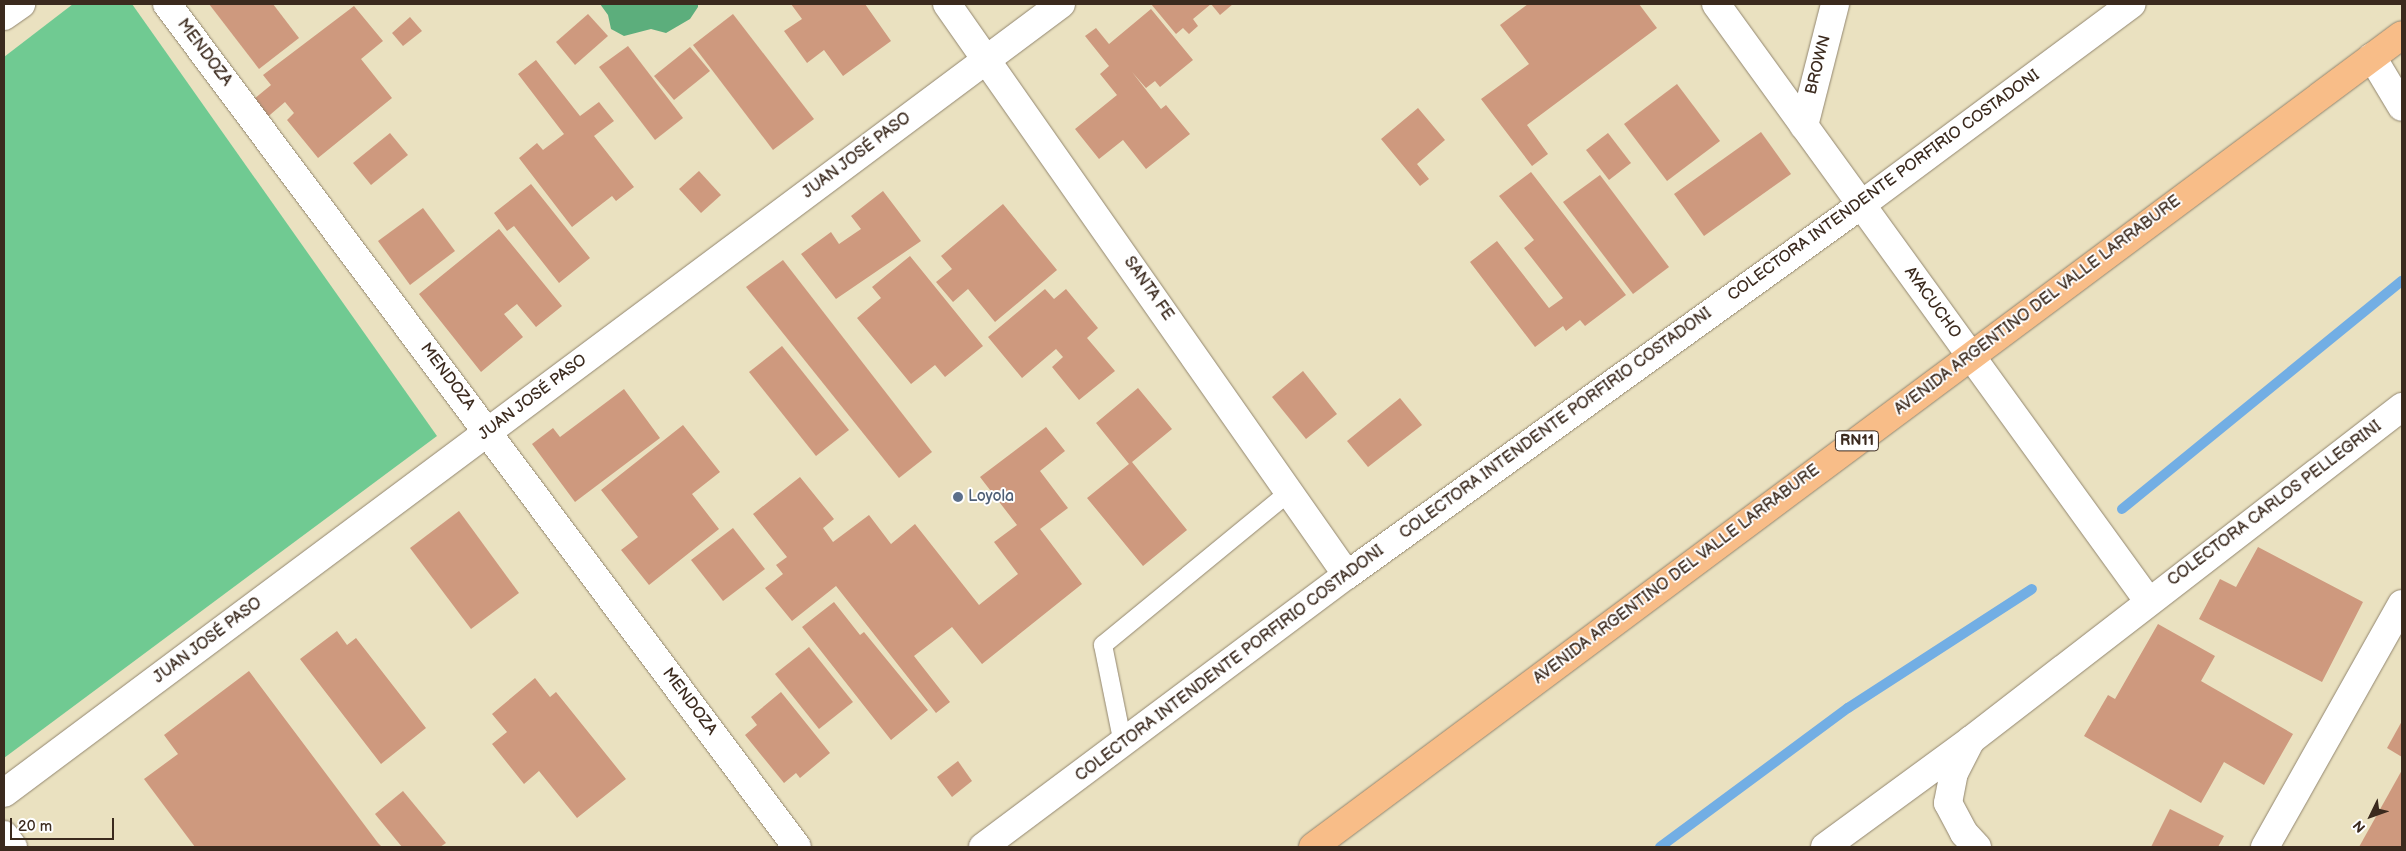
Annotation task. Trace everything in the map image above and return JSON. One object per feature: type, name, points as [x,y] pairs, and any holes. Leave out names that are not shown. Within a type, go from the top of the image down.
[{"type":"highway","name":"AVENIDA ARGENTINO DEL VALLE LARRABURE","points":[[1313,847],[2402,35]]},
{"type":"street","points":[[4,16],[21,4]]},
{"type":"street","name":"MENDOZA","points":[[167,4],[797,847]]},
{"type":"street","name":"SANTA FE","points":[[947,4],[988,59],[1347,574]]},
{"type":"street","name":"JUAN JOSÉ PASO","points":[[4,793],[1062,4]]},
{"type":"street","name":"AYACUCHO","points":[[1716,4],[2149,602]]},
{"type":"street","name":"BROWN","points":[[1804,126],[1835,4]]},
{"type":"street","name":"COLECTORA INTENDENTE PORFIRIO COSTADONI","points":[[983,847],[1347,574],[1861,205],[2132,4]]},
{"type":"street","points":[[2372,57],[2402,108]]},
{"type":"street","name":"COLECTORA CARLOS PELLEGRINI","points":[[1825,847],[1971,740],[2402,407]]},
{"type":"street","points":[[2265,847],[2402,604]]},
{"type":"street","points":[[1971,740],[1954,773],[1948,803],[1964,833],[1977,847]]},
{"type":"street","points":[[4,835],[13,847]]},
{"type":"lane","points":[[1122,744],[1103,645],[1289,492]]},
{"type":"green space","points":[[73,4],[132,4],[437,436],[4,758],[4,57]]},
{"type":"green space","points":[[600,4],[698,4],[698,7],[690,19],[666,33],[651,29],[624,36],[611,29],[608,15]]},
{"type":"building","points":[[209,4],[273,4],[299,38],[259,69]]},
{"type":"building","points":[[791,4],[865,4],[891,41],[843,76],[824,50],[807,63],[784,31],[802,19]]},
{"type":"building","points":[[1151,4],[1211,4],[1193,19],[1198,26],[1189,34],[1183,28],[1176,34]]},
{"type":"building","points":[[1211,4],[1233,4],[1220,15]]},
{"type":"building","points":[[1528,4],[1639,4],[1657,28],[1527,125],[1548,154],[1532,166],[1481,99],[1529,64],[1500,25]]},
{"type":"building","points":[[354,6],[383,41],[361,59],[392,98],[318,158],[287,120],[294,113],[285,102],[264,120],[249,103],[271,85],[263,75]]},
{"type":"building","points":[[1151,9],[1193,60],[1160,87],[1155,81],[1146,88],[1132,72],[1161,109],[1166,105],[1190,134],[1146,169],[1123,140],[1099,159],[1075,129],[1117,95],[1100,74],[1109,66],[1085,36],[1096,28],[1109,44]]},
{"type":"building","points":[[588,14],[608,36],[575,65],[556,42]]},
{"type":"building","points":[[733,14],[814,119],[773,150],[693,45]]},
{"type":"building","points":[[410,17],[422,31],[403,46],[392,33]]},
{"type":"building","points":[[628,46],[683,118],[655,140],[599,67]]},
{"type":"building","points":[[690,47],[710,71],[674,100],[654,76]]},
{"type":"building","points":[[536,60],[580,116],[599,102],[614,121],[594,136],[634,187],[616,201],[612,196],[572,227],[519,158],[537,143],[543,150],[564,134],[518,74]]},
{"type":"building","points":[[1677,84],[1720,141],[1667,181],[1624,124]]},
{"type":"building","points":[[1418,108],[1445,140],[1417,164],[1429,179],[1420,186],[1381,139]]},
{"type":"building","points":[[1761,132],[1791,174],[1704,236],[1674,194]]},
{"type":"building","points":[[390,133],[408,155],[371,185],[353,163]]},
{"type":"building","points":[[1608,133],[1631,163],[1609,180],[1586,150]]},
{"type":"building","points":[[699,171],[721,195],[701,213],[679,189]]},
{"type":"building","points":[[1531,172],[1626,295],[1585,326],[1580,320],[1566,331],[1563,326],[1535,347],[1470,262],[1497,241],[1549,308],[1563,298],[1524,248],[1534,240],[1499,196]]},
{"type":"building","points":[[1600,175],[1669,267],[1633,294],[1563,202]]},
{"type":"building","points":[[531,184],[590,258],[559,283],[514,226],[507,231],[494,213]]},
{"type":"building","points":[[883,191],[921,241],[836,299],[801,254],[831,232],[839,244],[861,229],[851,216]]},
{"type":"building","points":[[1003,204],[1057,270],[995,322],[968,289],[953,302],[936,282],[952,269],[941,256]]},
{"type":"building","points":[[423,208],[455,251],[410,285],[378,241]]},
{"type":"building","points":[[499,229],[562,306],[536,327],[517,304],[504,314],[523,337],[481,372],[419,294]]},
{"type":"building","points":[[910,256],[983,346],[945,377],[935,365],[911,384],[857,318],[881,298],[872,287]]},
{"type":"building","points":[[783,260],[932,452],[899,478],[746,287]]},
{"type":"building","points":[[1045,289],[1054,299],[1066,289],[1098,328],[1087,338],[1115,371],[1079,400],[1052,367],[1063,357],[1056,349],[1022,378],[988,337]]},
{"type":"building","points":[[782,346],[849,430],[816,456],[749,372]]},
{"type":"building","points":[[1303,371],[1337,414],[1306,439],[1272,397]]},
{"type":"building","points":[[1138,388],[1172,429],[1132,462],[1187,530],[1143,566],[1087,498],[1129,464],[1096,423]]},
{"type":"building","points":[[624,389],[660,438],[575,502],[532,444],[553,428],[560,437]]},
{"type":"building","points":[[1400,398],[1422,425],[1368,467],[1347,441]]},
{"type":"building","points":[[683,425],[720,472],[692,494],[719,529],[649,585],[621,550],[638,537],[601,490]]},
{"type":"building","points":[[1046,427],[1065,451],[1040,471],[1068,508],[1040,529],[1082,584],[982,664],[952,627],[914,656],[950,702],[936,713],[836,586],[792,621],[765,588],[783,574],[776,565],[787,557],[753,514],[800,477],[834,519],[823,528],[833,542],[869,515],[891,544],[915,524],[979,605],[1018,574],[994,542],[1017,525],[980,477]]},
{"type":"building","points":[[459,511],[519,593],[471,629],[410,548]]},
{"type":"building","points":[[733,528],[765,569],[723,601],[691,560]]},
{"type":"building","points":[[2258,547],[2363,602],[2322,682],[2199,619],[2220,579],[2236,587]]},
{"type":"building","points":[[834,602],[860,635],[864,632],[928,710],[891,740],[802,627]]},
{"type":"building","points":[[2158,624],[2215,656],[2201,681],[2293,734],[2264,785],[2224,762],[2201,803],[2084,736],[2108,695],[2115,699]]},
{"type":"building","points":[[337,631],[347,645],[356,638],[426,728],[381,764],[300,659]]},
{"type":"building","points":[[809,647],[853,702],[819,729],[775,674]]},
{"type":"building","points":[[249,671],[382,847],[195,847],[144,779],[178,754],[164,735]]},
{"type":"building","points":[[535,678],[550,697],[556,692],[626,779],[577,818],[539,771],[524,784],[492,744],[507,732],[492,714]]},
{"type":"building","points":[[781,692],[830,753],[800,778],[796,773],[784,783],[745,735],[757,725],[751,717]]},
{"type":"building","points":[[2402,721],[2402,757],[2387,748]]},
{"type":"building","points":[[958,761],[972,781],[952,797],[937,777]]},
{"type":"building","points":[[2402,770],[2402,847],[2359,847]]},
{"type":"building","points":[[403,791],[446,843],[440,847],[402,847],[375,814]]},
{"type":"building","points":[[2170,809],[2224,836],[2218,847],[2151,847]]},
{"type":"waterway","points":[[2122,509],[2402,281]]},
{"type":"waterway","points":[[1660,847],[1848,708],[2032,589]]},
{"type":"place","name":"Loyola","points":[[958,497]]}]
